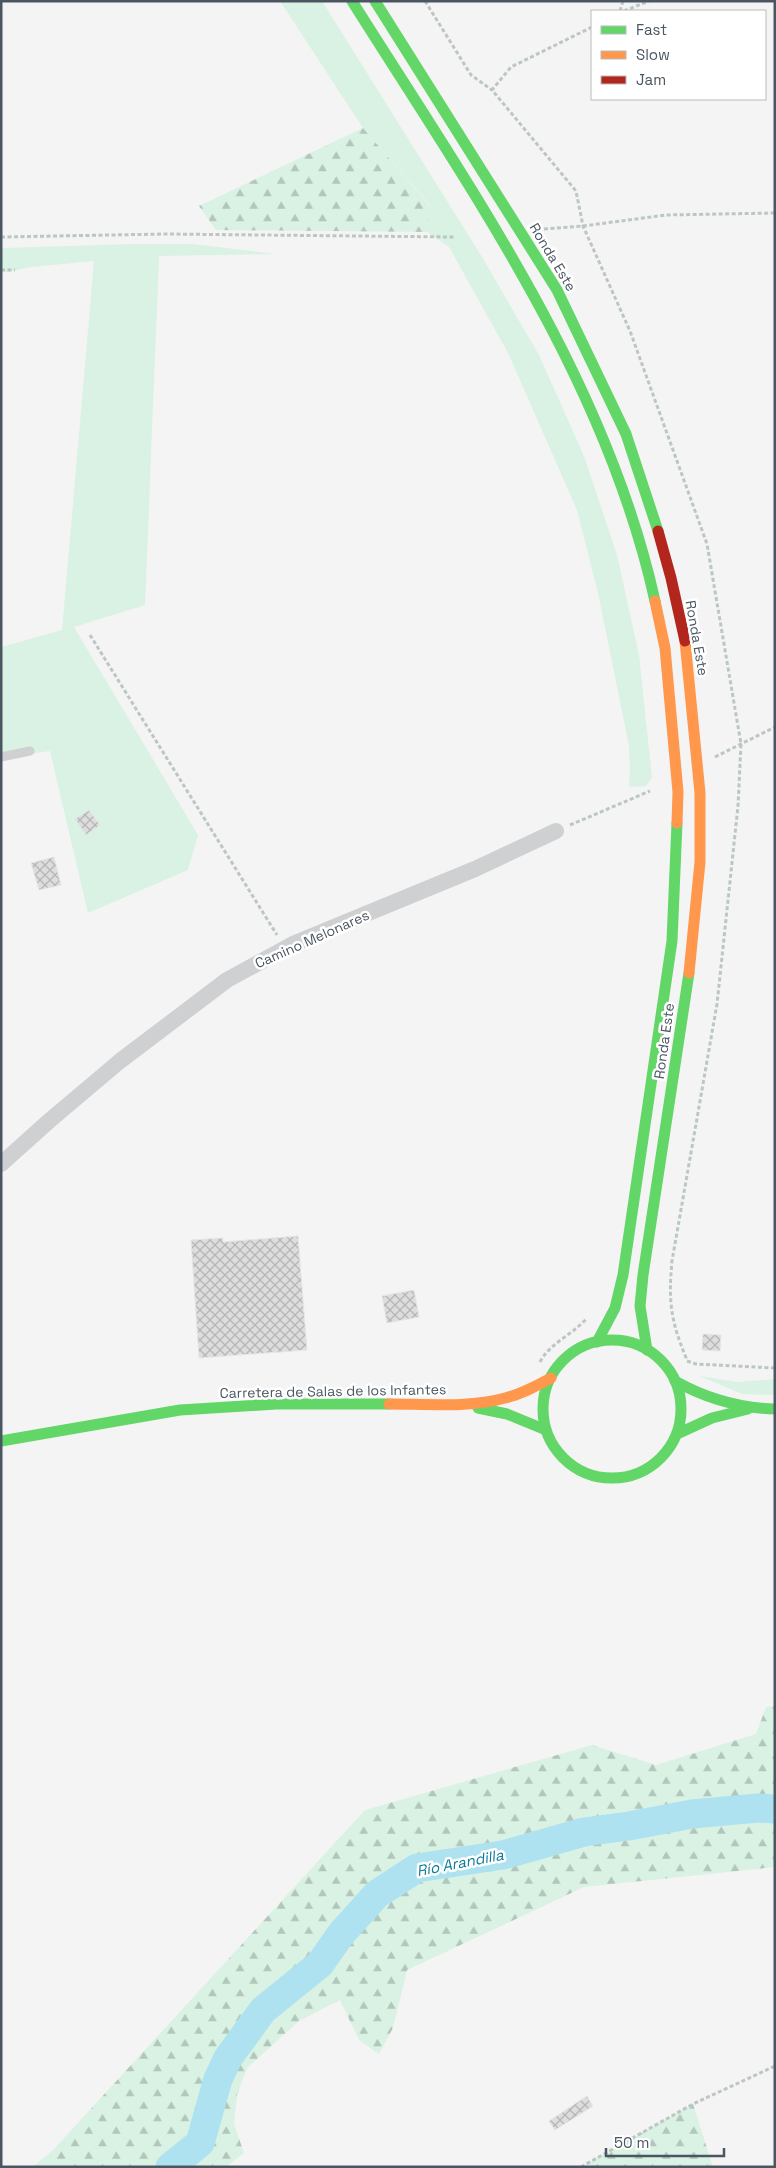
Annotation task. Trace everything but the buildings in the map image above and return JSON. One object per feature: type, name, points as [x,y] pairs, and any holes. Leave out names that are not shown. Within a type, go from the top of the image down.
[{"type":"main road","name":"Ronda Este","points":[[352,1],[472,192],[542,309],[579,384],[604,440],[629,506],[650,580],[665,648],[678,792],[672,941],[623,1275],[614,1308],[597,1342]]},
{"type":"main road","name":"Ronda Este","points":[[375,1],[557,290],[600,377],[626,434],[650,503],[671,578],[685,642],[700,793],[700,862],[693,946],[642,1283],[640,1306],[647,1350]]},
{"type":"main road","points":[[673,1377],[680,1399],[681,1417],[677,1434],[668,1451],[654,1464],[638,1474],[619,1478],[600,1478],[582,1472],[566,1461],[554,1447],[546,1430],[543,1404],[545,1381],[573,1353],[597,1342],[623,1342],[647,1350],[660,1360],[673,1377],[690,1390],[748,1409]]},
{"type":"main road","name":"Carretera de Salas de los Infantes","points":[[1,1441],[152,1414],[188,1410],[276,1404],[457,1404],[503,1399],[545,1381]]},
{"type":"main road","name":"Carretera de Salas de los Infantes","points":[[457,1404],[507,1414],[546,1430]]},
{"type":"main road","points":[[677,1434],[712,1418],[748,1409],[775,1409]]},
{"type":"street","name":"Camino Melonares","points":[[1,1164],[70,1103],[192,1005],[227,980],[285,948],[475,869],[556,831]]},
{"type":"lane","points":[[1,757],[30,751]]},
{"type":"path","points":[[425,1],[471,75],[492,90]]},
{"type":"path","points":[[626,10],[649,1]]},
{"type":"path","points":[[544,229],[666,215],[775,213]]},
{"type":"path","points":[[1,237],[165,234],[455,237]]},
{"type":"path","points":[[1,270],[15,270]]},
{"type":"path","points":[[90,635],[285,948]]},
{"type":"path","points":[[715,758],[775,727]]},
{"type":"path","points":[[556,831],[650,791]]},
{"type":"path","points":[[545,1381],[539,1362],[544,1354],[579,1327],[590,1315]]},
{"type":"path","points":[[673,1377],[687,1360],[696,1364],[775,1368]]},
{"type":"path","points":[[581,2167],[693,2104],[775,2066]]},
{"type":"green space","points":[[280,1],[322,1],[482,257],[539,355],[584,456],[617,555],[639,655],[652,778],[646,786],[629,787],[629,746],[598,593],[577,510],[508,353],[449,247],[427,232],[431,206],[363,128]]},
{"type":"green space","points":[[363,128],[431,207],[427,232],[216,230],[199,206]]},
{"type":"green space","points":[[192,244],[276,254],[159,256],[145,605],[74,627],[198,835],[188,870],[88,913],[50,751],[1,758],[1,647],[62,630],[94,261],[32,267],[1,273],[1,248]]},
{"type":"green space","points":[[700,1376],[737,1382],[775,1379],[775,1395],[742,1394]]},
{"type":"green space","points":[[775,1706],[775,1867],[584,1887],[407,1970],[393,2028],[379,2054],[359,2040],[340,2000],[299,2021],[247,2068],[237,2095],[234,2124],[244,2153],[226,2167],[52,2167],[54,2149],[365,1810],[592,1745],[656,1765],[756,1734],[766,1707]]},
{"type":"green space","points":[[693,2104],[713,2167],[581,2167]]},
{"type":"green space","points":[[54,2149],[52,2167],[33,2167]]},
{"type":"waterway","name":"Río Arandilla","points":[[170,2167],[200,2143],[218,2079],[228,2058],[263,2010],[320,1964],[341,1934],[377,1894],[417,1868],[503,1855],[584,1832],[692,1814],[758,1808],[775,1809]]},
{"type":"traffic: fast","points":[[352,1],[487,215],[530,289],[569,363],[604,440],[633,519],[655,601]]},
{"type":"traffic: fast","points":[[375,1],[557,290],[626,434],[658,531]]},
{"type":"traffic: fast","points":[[597,1342],[615,1308],[623,1275],[672,941],[677,823]]},
{"type":"traffic: fast","points":[[647,1350],[640,1306],[643,1275],[689,973]]},
{"type":"traffic: fast","points":[[612,1340],[638,1346],[661,1360],[675,1383],[681,1409],[675,1435],[661,1458],[638,1472],[612,1478],[586,1472],[563,1458],[549,1435],[543,1409],[549,1383],[563,1360],[586,1346],[612,1340]]},
{"type":"traffic: fast","points":[[675,1381],[711,1398],[749,1407],[775,1409]]},
{"type":"traffic: fast","points":[[1,1441],[180,1410],[276,1404],[389,1404]]},
{"type":"traffic: fast","points":[[478,1408],[507,1414],[546,1430]]},
{"type":"traffic: fast","points":[[677,1434],[712,1418],[748,1409]]},
{"type":"traffic: slow","points":[[655,601],[665,648],[678,792],[677,823]]},
{"type":"traffic: slow","points":[[685,641],[700,793],[700,862],[689,973]]},
{"type":"traffic: slow","points":[[389,1404],[447,1405],[492,1401],[529,1390],[551,1378]]},
{"type":"traffic: jam","points":[[658,531],[685,641]]}]
